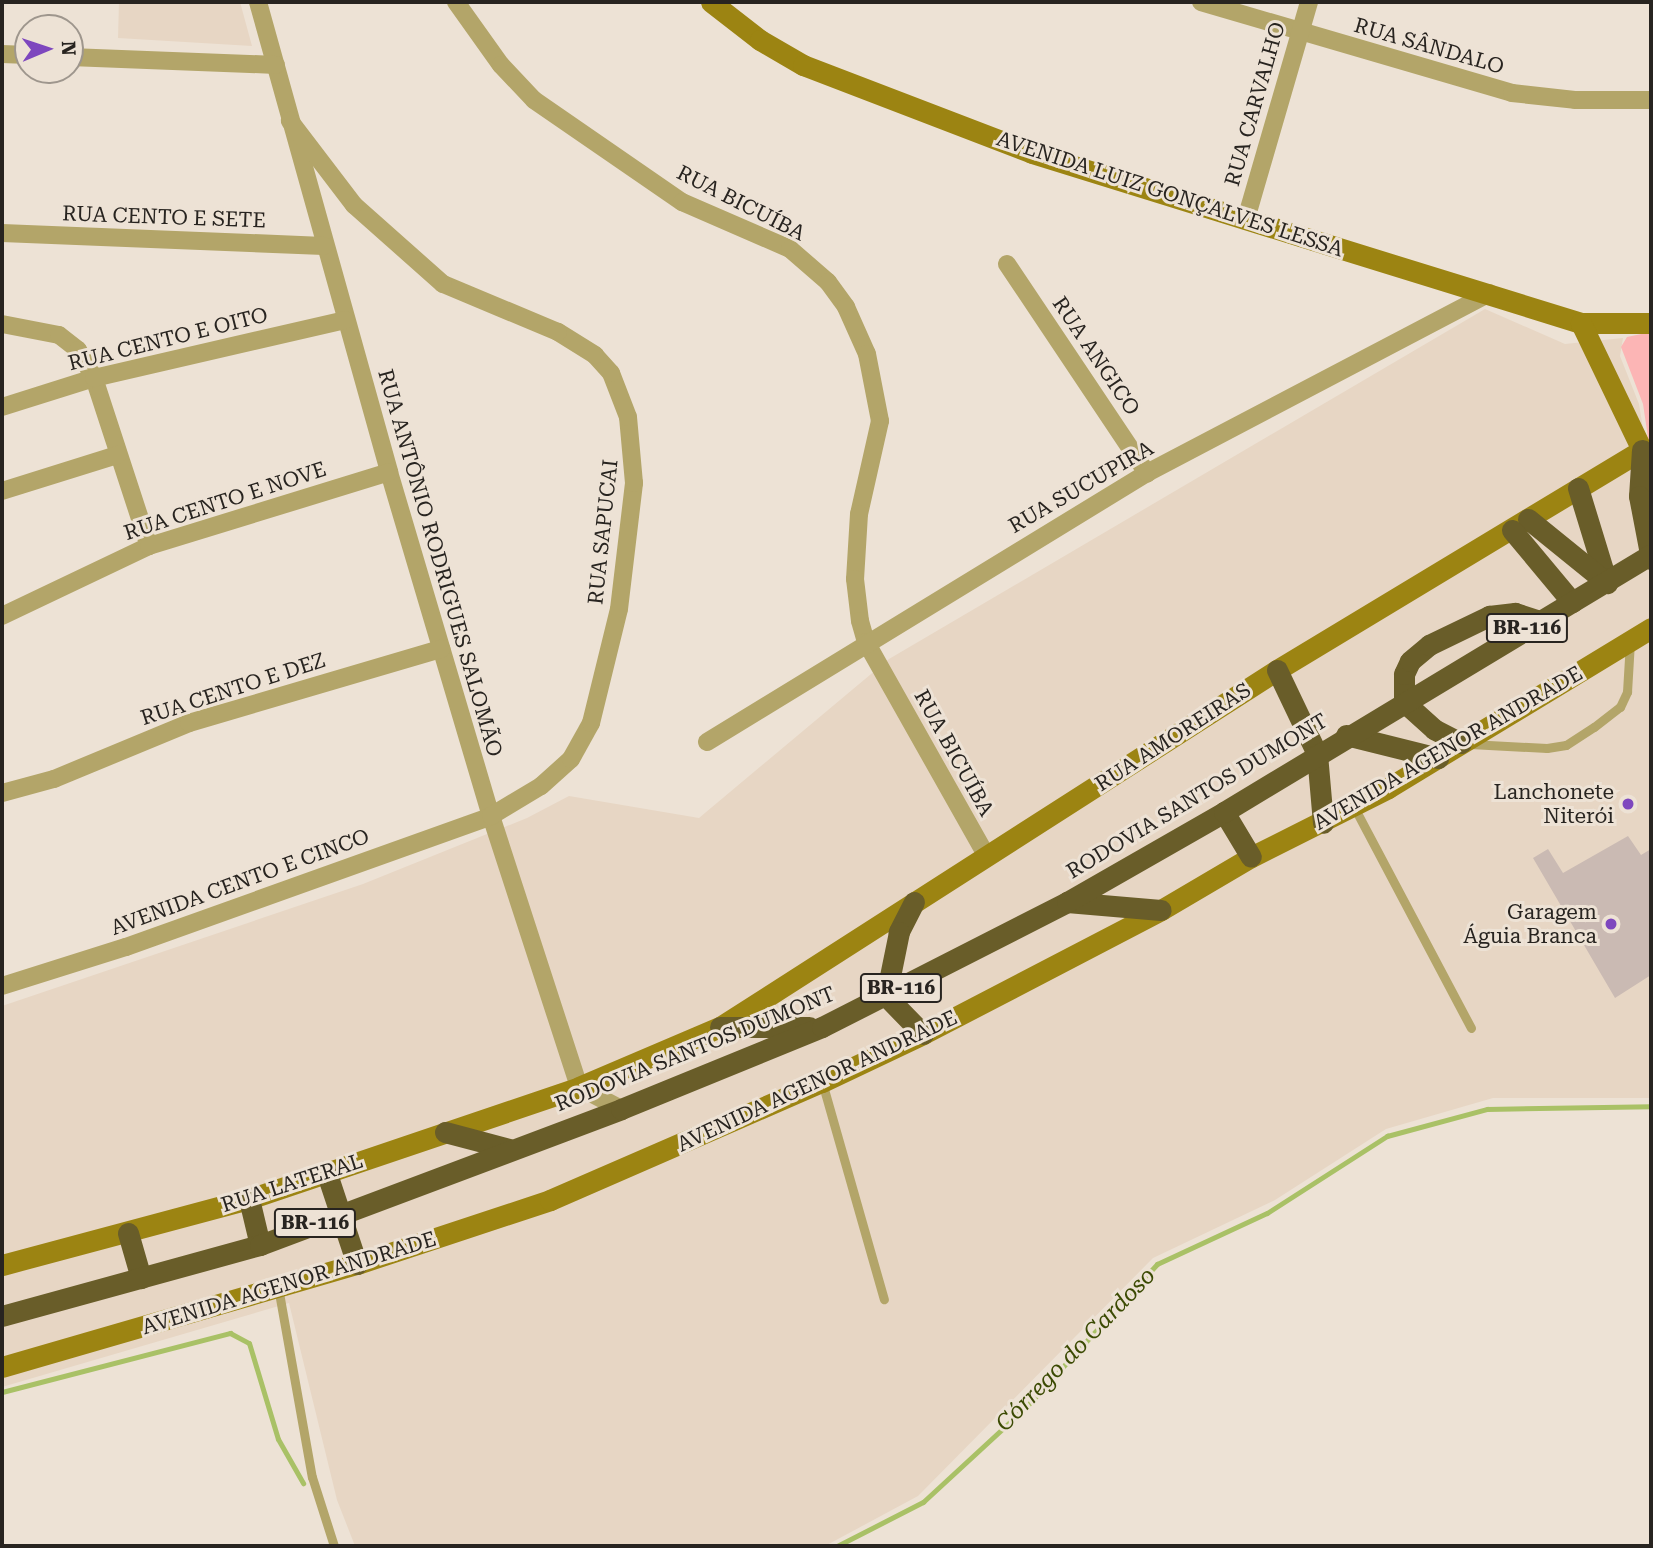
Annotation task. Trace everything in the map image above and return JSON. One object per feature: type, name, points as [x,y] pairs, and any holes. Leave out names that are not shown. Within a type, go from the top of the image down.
[{"type":"highway","points":[[1643,450],[1639,496],[1651,556]]},
{"type":"highway","points":[[1578,488],[1607,583]]},
{"type":"highway","points":[[1520,525],[1607,583]]},
{"type":"highway","points":[[1520,525],[1572,603]]},
{"type":"highway","name":"RODOVIA SANTOS DUMONT","points":[[2,1316],[260,1245],[509,1149],[621,1110],[822,1027],[1067,902],[1224,812],[1346,735],[1651,556]]},
{"type":"highway","points":[[1461,743],[1434,729],[1404,702],[1404,674],[1410,661],[1429,645],[1501,613],[1539,621]]},
{"type":"highway","points":[[1278,670],[1317,754],[1324,823]]},
{"type":"highway","points":[[1346,735],[1438,758]]},
{"type":"highway","points":[[1224,812],[1251,856]]},
{"type":"highway","points":[[914,902],[899,932],[886,996],[923,1034]]},
{"type":"highway","points":[[1067,902],[1161,910]]},
{"type":"highway","points":[[720,1027],[822,1027]]},
{"type":"highway","points":[[445,1132],[509,1149]]},
{"type":"highway","points":[[326,1171],[357,1264]]},
{"type":"highway","points":[[249,1199],[260,1245]]},
{"type":"highway","points":[[128,1233],[141,1278]]},
{"type":"street","name":"RUA ANTÔNIO RODRIGUES SALOMÃO","points":[[258,2],[388,472],[491,816],[579,1087]]},
{"type":"street","name":"RUA BICUÍBA","points":[[456,2],[501,65],[534,100],[682,202],[790,249],[828,282],[846,307],[867,354],[880,421],[856,545],[856,603],[866,642],[987,857]]},
{"type":"street","name":"AVENIDA LUIZ GONÇALVES LESSA","points":[[711,2],[760,40],[803,65],[1032,153],[1581,323],[1651,323]]},
{"type":"street","name":"RUA SÂNDALO","points":[[1201,2],[1513,93],[1575,100],[1651,100]]},
{"type":"street","name":"RUA CARVALHO","points":[[1246,219],[1309,2]]},
{"type":"street","points":[[84,58],[276,65]]},
{"type":"street","name":"RUA SAPUCAI","points":[[290,121],[354,205],[443,284],[558,332],[596,355],[611,373],[628,417],[634,483],[626,556],[619,609],[591,723],[572,759],[541,786],[491,816]]},
{"type":"street","name":"RUA CENTO E SETE","points":[[2,233],[324,246]]},
{"type":"street","name":"RUA ANGICO","points":[[1007,264],[1147,474]]},
{"type":"street","name":"RUA SUCUPIRA","points":[[707,742],[866,642],[1147,474],[1490,293]]},
{"type":"street","name":"RUA CENTO E OITO","points":[[2,407],[94,378],[345,320]]},
{"type":"street","points":[[1581,323],[1643,450]]},
{"type":"street","points":[[2,324],[59,335],[78,350],[94,378],[149,546]]},
{"type":"street","name":"RUA AMOREIRAS","points":[[579,1087],[720,1027],[1278,670],[1643,450]]},
{"type":"street","points":[[2,491],[117,455]]},
{"type":"street","name":"RUA CENTO E NOVE","points":[[2,615],[149,546],[388,472]]},
{"type":"street","name":"AVENIDA AGENOR ANDRADE","points":[[2,1367],[357,1264],[550,1200],[822,1082],[923,1034],[1161,910],[1251,856],[1354,807],[1651,628]]},
{"type":"street","name":"RUA CENTO E DEZ","points":[[2,793],[54,779],[189,723],[442,649]]},
{"type":"street","name":"AVENIDA CENTO E CINCO","points":[[2,986],[126,947],[491,816]]},
{"type":"street","points":[[579,1087],[621,1110]]},
{"type":"street","name":"RUA LATERAL","points":[[2,1265],[249,1199],[579,1087]]},
{"type":"lane","points":[[1461,743],[1502,748],[1566,745],[1620,707],[1627,692],[1630,642]]},
{"type":"lane","points":[[1354,807],[1471,1028]]},
{"type":"lane","points":[[822,1082],[884,1299]]},
{"type":"lane","points":[[278,1287],[312,1477],[334,1546]]},
{"type":"shaded area","points":[[119,2],[240,2],[252,46],[118,38]]},
{"type":"shaded area","points":[[1485,309],[1565,344],[1623,338],[1620,356],[1639,404],[1647,453],[1644,486],[1651,500],[1651,1098],[1493,1098],[1386,1129],[1275,1200],[1153,1258],[918,1496],[825,1546],[355,1546],[337,1500],[289,1303],[2,1387],[2,1006],[363,884],[527,818],[569,796],[699,818],[889,659]]},
{"type":"shaded area","points":[[1651,332],[1651,497],[1646,486],[1649,444],[1643,404],[1621,347],[1627,337]]},
{"type":"building","name":"Garagem Águia Branca","points":[[1628,836],[1641,855],[1651,849],[1651,975],[1615,998],[1533,858],[1548,849],[1563,873]]},
{"type":"waterway","name":"Córrego do Cardoso","points":[[837,1546],[923,1502],[1026,1407],[1157,1264],[1267,1213],[1387,1136],[1487,1109],[1651,1106]]},
{"type":"waterway","name":"Córrego do Cardoso","points":[[2,1392],[230,1333],[249,1343],[278,1439],[303,1483]]},
{"type":"place","name":"Lanchonete Niterói","points":[[1628,804]]},
{"type":"place","name":"Garagem Águia Branca","points":[[1611,924]]}]
